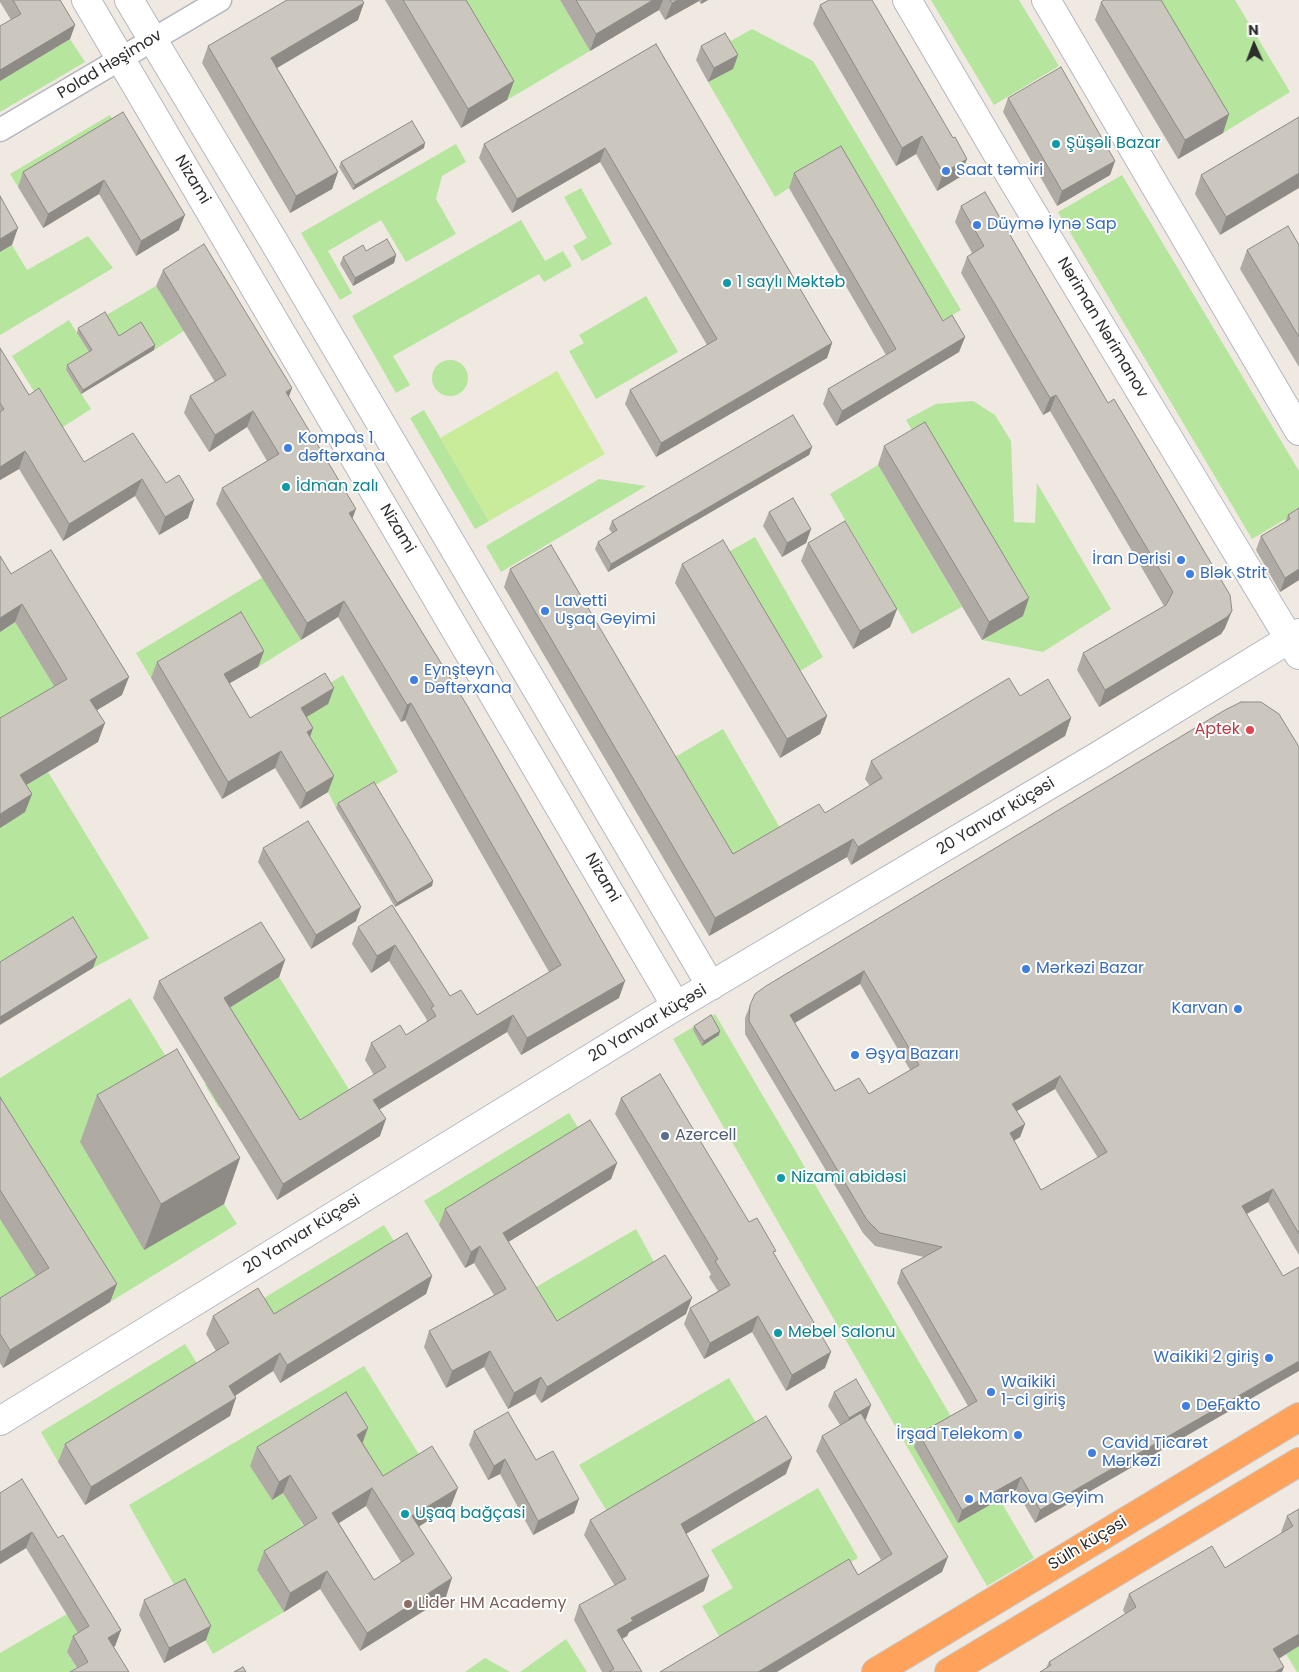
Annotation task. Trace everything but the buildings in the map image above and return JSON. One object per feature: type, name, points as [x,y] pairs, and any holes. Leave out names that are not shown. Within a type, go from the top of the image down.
[{"type":"highway","name":"Sülh küçəsi","points":[[876,1672],[1299,1416]]},
{"type":"highway","points":[[949,1672],[1299,1462]]},
{"type":"street","name":"Nizami","points":[[86,0],[676,1006]]},
{"type":"street","points":[[129,0],[154,39],[711,986]]},
{"type":"street","name":"Polad Həşimov","points":[[0,130],[220,0]]},
{"type":"street","name":"Nəriman Nərimanov","points":[[907,0],[1005,167],[1296,642]]},
{"type":"street","points":[[1046,0],[1299,431]]},
{"type":"street","name":"20 Yanvar küçəsi","points":[[0,1421],[676,1006],[1098,756],[1296,642]]},
{"type":"green space","points":[[448,0],[560,0],[590,51],[507,100]]},
{"type":"green space","points":[[931,0],[1019,0],[1059,66],[994,105]]},
{"type":"green space","points":[[1144,0],[1235,0],[1290,92],[1223,133]]},
{"type":"green space","points":[[752,29],[813,61],[961,310],[932,327],[789,188],[775,197],[708,82],[732,69],[720,47]]},
{"type":"green space","points":[[70,39],[85,62],[0,112],[0,81]]},
{"type":"green space","points":[[110,115],[117,127],[18,187],[10,174]]},
{"type":"green space","points":[[456,144],[466,162],[442,176],[436,199],[456,234],[406,262],[381,220],[328,251],[352,293],[340,300],[301,233]]},
{"type":"green space","points":[[1122,175],[1299,471],[1299,511],[1252,539],[1058,212]]},
{"type":"green space","points":[[581,188],[612,244],[582,261],[573,246],[587,238],[564,197]]},
{"type":"green space","points":[[521,220],[545,261],[563,251],[572,266],[544,282],[539,274],[393,356],[410,385],[396,393],[352,316]]},
{"type":"green space","points":[[88,236],[113,268],[0,335],[0,252],[12,245],[27,270]]},
{"type":"green space","points":[[156,286],[184,331],[154,350],[117,340],[103,317]]},
{"type":"green space","points":[[646,296],[678,352],[596,399],[569,351],[584,343],[579,335]]},
{"type":"green space","points":[[69,320],[90,354],[66,370],[91,409],[58,430],[12,356]]},
{"type":"green space","points":[[450,360],[462,366],[468,378],[462,390],[450,396],[438,390],[432,378],[438,366]]},
{"type":"green space","points":[[557,371],[605,454],[489,521],[440,438]]},
{"type":"green space","points":[[973,401],[995,415],[1011,441],[1014,522],[1035,523],[1037,483],[1111,609],[1043,652],[982,640],[1023,616],[906,420],[936,404]]},
{"type":"green space","points":[[424,410],[489,521],[475,529],[410,418]]},
{"type":"green space","points":[[878,465],[962,607],[912,634],[830,494]]},
{"type":"green space","points":[[599,479],[646,486],[501,572],[486,546]]},
{"type":"green space","points":[[350,525],[277,601],[301,640],[258,667],[235,629],[151,678],[136,653]]},
{"type":"green space","points":[[755,537],[823,657],[787,679],[716,559]]},
{"type":"green space","points":[[15,622],[61,697],[0,733],[0,632]]},
{"type":"green space","points":[[343,675],[398,772],[336,808],[295,724],[319,690]]},
{"type":"green space","points":[[723,729],[786,838],[726,872],[663,764]]},
{"type":"green space","points":[[48,772],[149,938],[93,968],[69,928],[0,970],[0,828],[13,793]]},
{"type":"green space","points":[[279,977],[355,1099],[294,1137],[260,1083],[219,1108],[205,1085],[246,1060],[218,1015]]},
{"type":"green space","points":[[130,998],[181,1081],[224,1204],[237,1224],[110,1302],[54,1213],[42,1286],[0,1312],[0,1078]]},
{"type":"green space","points":[[715,1014],[1034,1558],[987,1586],[673,1039]]},
{"type":"green space","points":[[569,1113],[584,1137],[439,1225],[424,1201]]},
{"type":"green space","points":[[384,1225],[400,1251],[267,1332],[251,1306]]},
{"type":"green space","points":[[636,1229],[659,1271],[529,1351],[524,1294]]},
{"type":"green space","points":[[185,1344],[203,1373],[58,1462],[41,1432]]},
{"type":"green space","points":[[364,1366],[425,1464],[376,1495],[367,1480],[341,1496],[325,1469],[361,1447],[339,1411],[251,1466],[272,1500],[308,1478],[325,1506],[300,1521],[310,1537],[257,1570],[284,1612],[213,1654],[129,1505]]},
{"type":"green space","points":[[729,1378],[761,1431],[611,1518],[579,1465]]},
{"type":"green space","points":[[818,1488],[858,1558],[720,1638],[702,1606],[733,1588],[711,1550]]},
{"type":"green space","points":[[67,1614],[84,1642],[67,1652],[79,1672],[0,1672],[0,1653]]},
{"type":"green space","points":[[566,1639],[587,1672],[520,1672]]},
{"type":"green space","points":[[1299,1646],[1299,1672],[1297,1672],[1286,1654]]},
{"type":"green space","points":[[485,1658],[510,1672],[465,1672]]},
{"type":"place","name":"Şüşəli Bazar","points":[[1056,144]]},
{"type":"place","name":"Saat təmiri","points":[[946,171]]},
{"type":"place","name":"Düymə İynə Sap","points":[[977,225]]},
{"type":"place","name":"1 saylı Məktəb","points":[[727,283]]},
{"type":"place","name":"Kompas 1 dəftərxana","points":[[288,448]]},
{"type":"place","name":"İdman zalı","points":[[286,487]]},
{"type":"place","name":"İran Derisi","points":[[1181,560]]},
{"type":"place","name":"Blək Strit","points":[[1190,574]]},
{"type":"place","name":"Lavetti Uşaq Geyimi","points":[[545,611]]},
{"type":"place","name":"Eynşteyn Dəftərxana","points":[[414,680]]},
{"type":"place","name":"Aptek","points":[[1250,730]]},
{"type":"place","name":"Mərkəzi Bazar","points":[[1026,969]]},
{"type":"place","name":"Karvan","points":[[1238,1009]]},
{"type":"place","name":"Əşya Bazarı","points":[[855,1055]]},
{"type":"place","name":"Azercell","points":[[665,1136]]},
{"type":"place","name":"Nizami abidәsi","points":[[781,1178]]},
{"type":"place","name":"Mebel Salonu","points":[[778,1333]]},
{"type":"place","name":"Waikiki 2 giriş","points":[[1269,1358]]},
{"type":"place","name":"Waikiki 1-ci giriş","points":[[991,1392]]},
{"type":"place","name":"DeFakto","points":[[1186,1406]]},
{"type":"place","name":"İrşad Telekom","points":[[1018,1435]]},
{"type":"place","name":"Cavid Ticarət Mərkəzi","points":[[1092,1453]]},
{"type":"place","name":"Markova Geyim","points":[[969,1499]]},
{"type":"place","name":"Uşaq bağçasi","points":[[405,1514]]},
{"type":"place","name":"Lider HM Academy","points":[[408,1604]]}]
